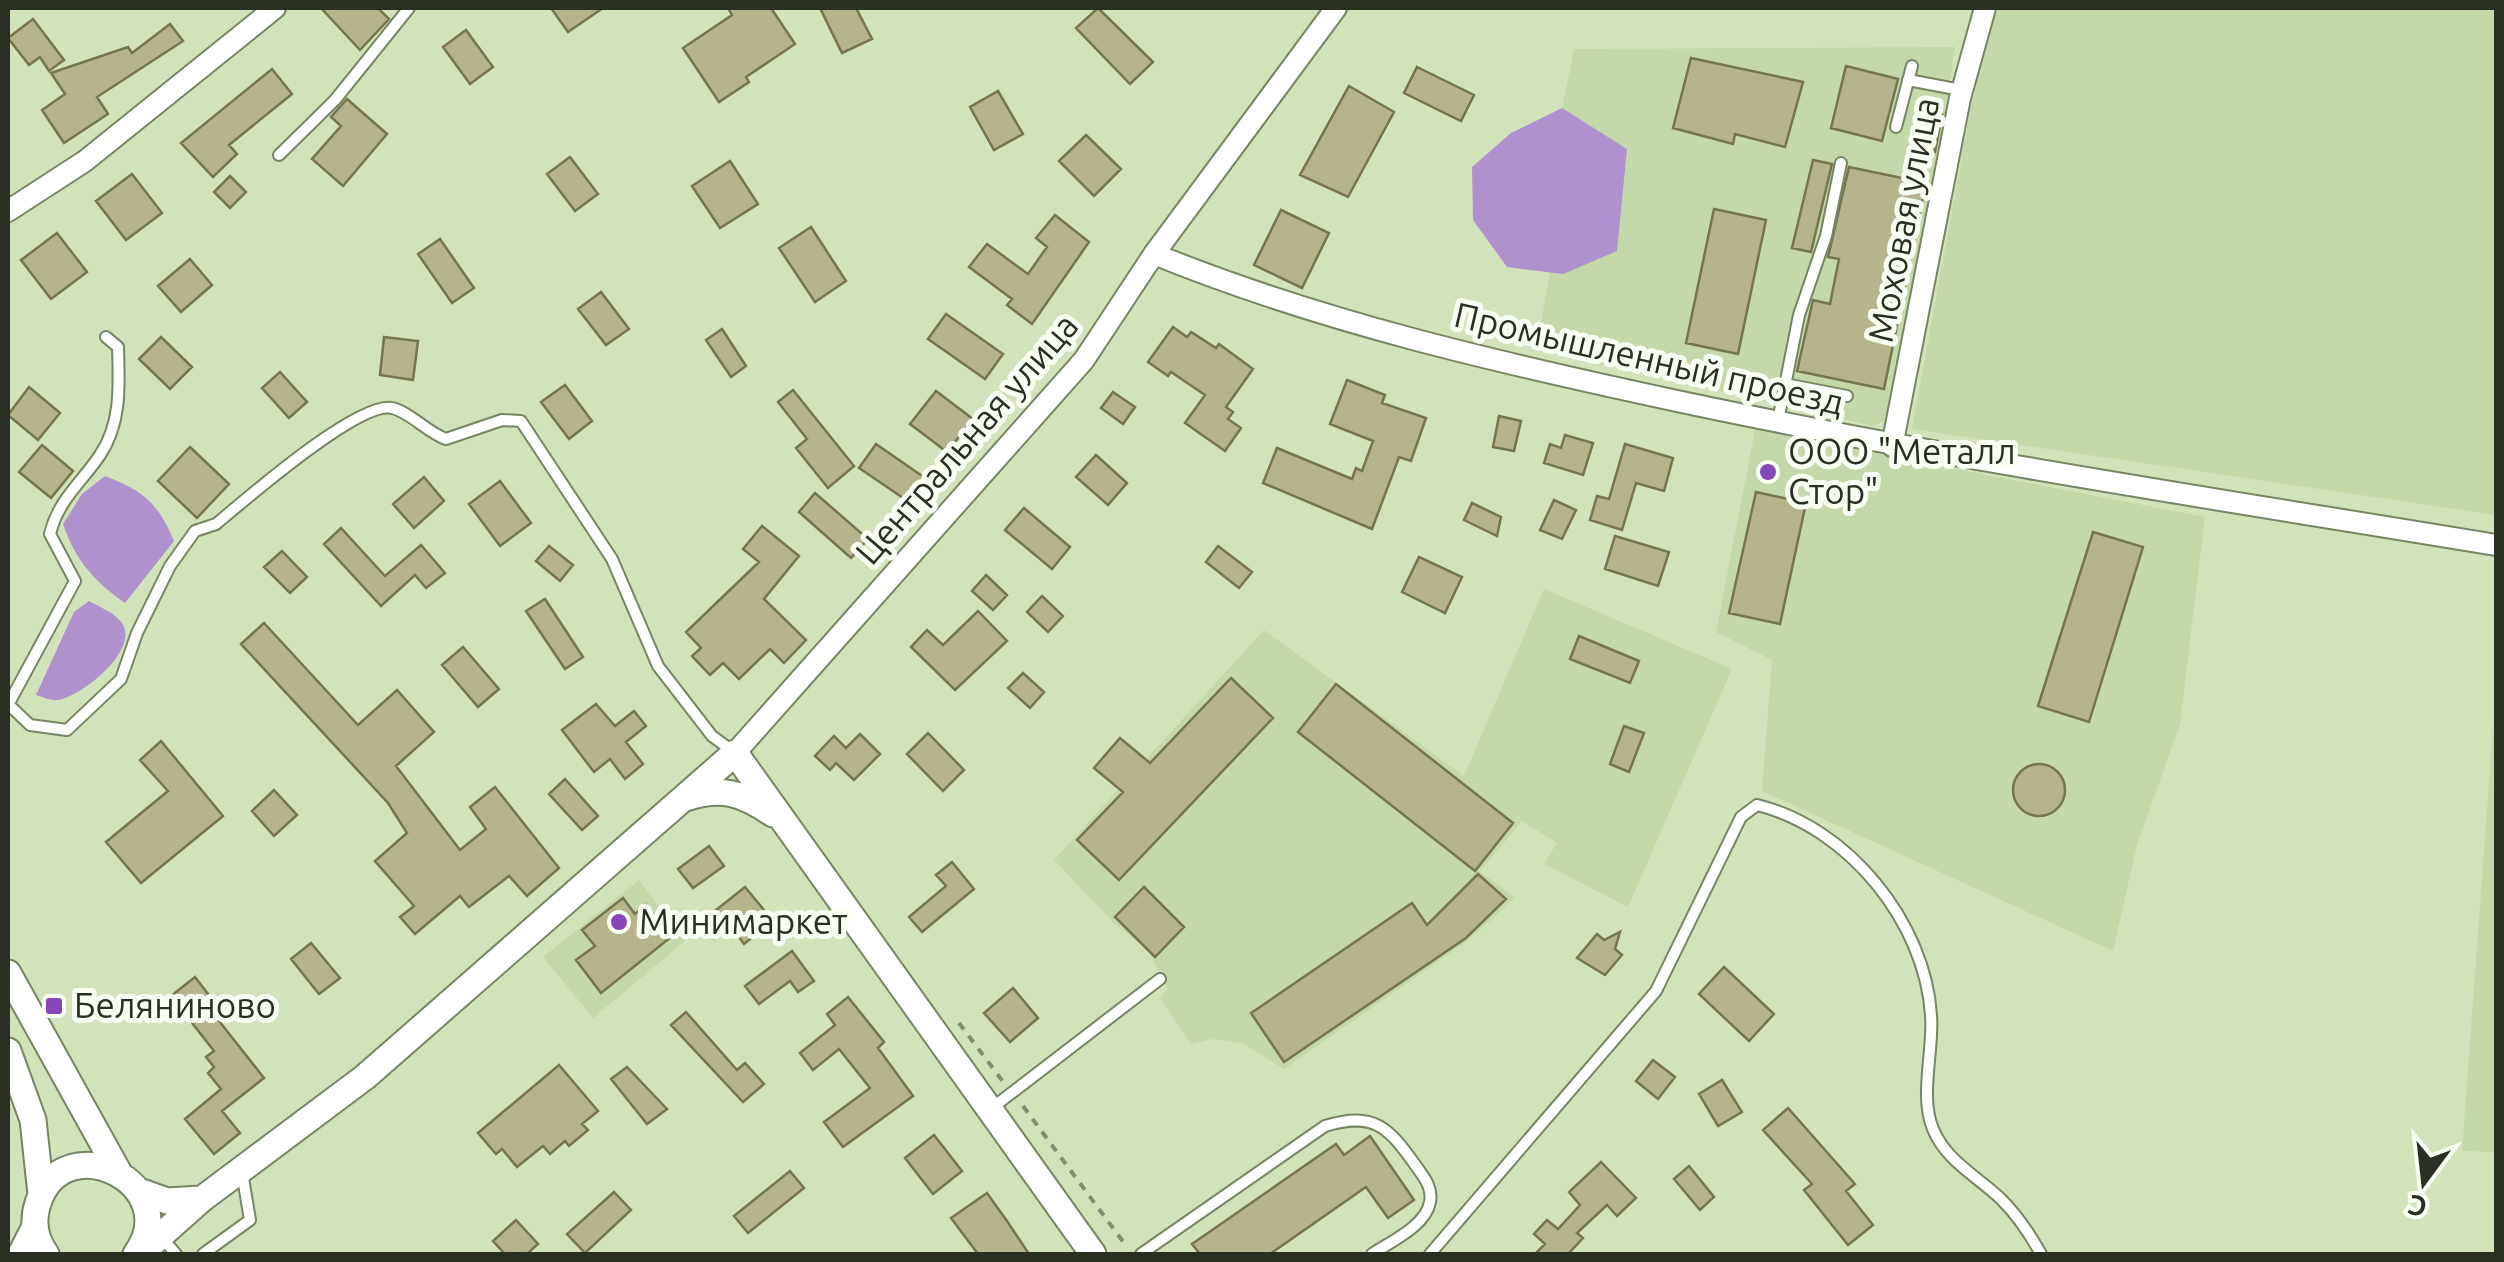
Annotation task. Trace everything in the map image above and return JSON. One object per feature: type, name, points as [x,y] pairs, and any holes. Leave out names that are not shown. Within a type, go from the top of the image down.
[{"type":"street","points":[[8,211],[85,161],[275,8]]},
{"type":"street","name":"Центральная улица","points":[[734,753],[1084,360],[1154,254],[1336,8]]},
{"type":"street","name":"Моховая улица","points":[[1892,446],[1962,90],[1985,8]]},
{"type":"street","name":"Промышленный проезд","points":[[1154,254],[1242,290],[1518,367],[1892,446],[2496,545]]},
{"type":"street","points":[[140,1191],[148,1219],[138,1254],[170,1247],[202,1198],[365,1077],[734,753],[987,1112],[1093,1254]]},
{"type":"street","points":[[678,801],[710,790],[727,791],[750,798],[782,820]]},
{"type":"street","points":[[8,973],[118,1171],[140,1191],[167,1201],[202,1198]]},
{"type":"street","points":[[8,1051],[33,1120],[41,1194],[34,1223],[18,1254]]},
{"type":"street","points":[[41,1194],[61,1172],[75,1166],[104,1166],[118,1171]]},
{"type":"street","points":[[34,1223],[46,1254]]},
{"type":"lane","points":[[280,155],[336,100],[409,8]]},
{"type":"lane","points":[[1896,128],[1912,66]]},
{"type":"lane","points":[[1908,80],[1962,90]]},
{"type":"lane","points":[[1778,422],[1841,163]]},
{"type":"lane","points":[[106,337],[118,347],[116,422],[102,452],[55,511],[50,534],[76,581],[8,704],[30,725],[68,730],[121,679],[156,592],[195,531],[216,524],[328,434],[382,408],[394,408],[446,440],[502,420],[520,421],[612,558],[658,666],[712,736],[734,753]]},
{"type":"lane","points":[[1785,384],[1847,396]]},
{"type":"lane","points":[[1430,1254],[1656,992],[1741,817],[1757,804],[1827,838],[1874,884],[1907,930],[1928,984],[1930,1123],[1940,1144],[2002,1200],[2041,1254]]},
{"type":"lane","points":[[987,1112],[1160,979]]},
{"type":"lane","points":[[1137,1254],[1325,1126],[1349,1119],[1392,1132],[1429,1185],[1430,1204],[1419,1222],[1372,1254]]},
{"type":"lane","points":[[203,1254],[250,1220],[242,1172]]},
{"type":"path","points":[[954,1017],[1137,1254]]},
{"type":"shaded area","points":[[1999,8],[2496,8],[2496,515],[1912,429],[1969,118],[1988,33]]},
{"type":"shaded area","points":[[1955,47],[1935,185],[1888,419],[1873,426],[1536,350],[1550,272],[1563,274],[1627,149],[1562,108],[1574,49]]},
{"type":"shaded area","points":[[1562,108],[1627,149],[1617,251],[1563,274],[1507,267],[1473,220],[1472,167],[1511,133]]},
{"type":"shaded area","points":[[1755,430],[2205,517],[2180,724],[2137,845],[2113,951],[1762,791],[1772,660],[1716,632]]},
{"type":"shaded area","points":[[105,476],[148,500],[174,541],[125,603],[87,569],[63,524],[82,494]]},
{"type":"shaded area","points":[[1544,589],[1732,669],[1628,907],[1544,864],[1557,843],[1522,821],[1480,871],[1515,898],[1469,940],[1284,1069],[1242,1043],[1213,1039],[1191,1044],[1160,998],[1168,989],[1148,951],[1114,923],[1054,860],[1264,630],[1464,776]]},
{"type":"shaded area","points":[[89,601],[122,623],[123,646],[106,670],[81,690],[58,700],[36,695],[74,612]]},
{"type":"shaded area","points":[[2496,687],[2496,1152],[2462,1151]]},
{"type":"shaded area","points":[[639,880],[685,941],[593,1018],[543,957]]},
{"type":"building","points":[[321,8],[378,8],[389,19],[360,50]]},
{"type":"building","points":[[551,8],[603,8],[568,32]]},
{"type":"building","points":[[728,8],[771,8],[795,44],[746,77],[749,82],[719,102],[683,48],[732,15]]},
{"type":"building","points":[[820,8],[856,8],[872,39],[842,53]]},
{"type":"building","points":[[1098,8],[1153,62],[1130,84],[1076,28]]},
{"type":"building","points":[[33,19],[64,60],[49,71],[40,57],[29,65],[8,38]]},
{"type":"building","points":[[170,24],[183,41],[97,97],[108,114],[64,143],[42,110],[65,94],[51,73],[128,47],[132,53]]},
{"type":"building","points":[[466,30],[493,67],[470,84],[443,47]]},
{"type":"building","points":[[1691,58],[1803,82],[1785,147],[1735,134],[1733,144],[1673,128]]},
{"type":"building","points":[[1846,66],[1898,79],[1882,141],[1831,128]]},
{"type":"building","points":[[1417,67],[1474,95],[1461,121],[1404,93]]},
{"type":"building","points":[[272,69],[292,94],[229,145],[237,154],[213,177],[181,143]]},
{"type":"building","points":[[1349,86],[1394,112],[1348,197],[1300,175]]},
{"type":"building","points":[[998,91],[1023,134],[994,150],[970,107]]},
{"type":"building","points":[[347,99],[387,134],[343,186],[312,159],[341,126],[331,117]]},
{"type":"building","points":[[1919,110],[1942,114],[1935,152],[1912,148]]},
{"type":"building","points":[[1086,135],[1121,169],[1094,196],[1059,161]]},
{"type":"building","points":[[570,157],[598,194],[575,211],[547,174]]},
{"type":"building","points":[[1813,160],[1832,164],[1811,252],[1792,248]]},
{"type":"building","points":[[730,161],[758,204],[720,228],[692,186]]},
{"type":"building","points":[[1849,167],[1926,183],[1884,389],[1797,371],[1813,300],[1830,304],[1839,259],[1828,257]]},
{"type":"building","points":[[132,174],[162,213],[126,240],[96,201]]},
{"type":"building","points":[[230,176],[246,192],[230,208],[214,192]]},
{"type":"building","points":[[1714,209],[1766,220],[1738,354],[1686,343]]},
{"type":"building","points":[[1281,210],[1329,233],[1302,288],[1254,265]]},
{"type":"building","points":[[1055,215],[1089,242],[1032,324],[1007,305],[1012,299],[969,267],[987,244],[1028,274],[1047,247],[1036,238]]},
{"type":"building","points":[[811,227],[846,281],[815,302],[779,248]]},
{"type":"building","points":[[57,233],[87,272],[51,299],[21,260]]},
{"type":"building","points":[[440,239],[474,288],[452,303],[418,254]]},
{"type":"building","points":[[190,259],[212,285],[181,312],[158,286]]},
{"type":"building","points":[[601,292],[629,329],[606,345],[578,309]]},
{"type":"building","points":[[946,314],[1003,354],[985,379],[928,339]]},
{"type":"building","points":[[1173,327],[1187,337],[1191,332],[1216,348],[1219,344],[1253,369],[1226,407],[1233,412],[1228,419],[1241,428],[1225,451],[1185,423],[1205,395],[1148,362]]},
{"type":"building","points":[[722,329],[746,366],[731,377],[706,340]]},
{"type":"building","points":[[161,337],[192,367],[170,389],[139,359]]},
{"type":"building","points":[[384,337],[418,341],[413,380],[380,375]]},
{"type":"building","points":[[280,372],[307,402],[289,418],[262,388]]},
{"type":"building","points":[[1347,380],[1385,395],[1382,403],[1426,418],[1411,461],[1399,457],[1372,529],[1263,483],[1277,448],[1352,479],[1356,468],[1362,471],[1373,441],[1330,424]]},
{"type":"building","points":[[565,385],[592,421],[569,439],[541,402]]},
{"type":"building","points":[[29,387],[60,413],[38,440],[8,415]]},
{"type":"building","points":[[793,390],[854,466],[828,488],[796,448],[807,439],[778,402]]},
{"type":"building","points":[[936,391],[973,419],[947,452],[910,424]]},
{"type":"building","points":[[1113,392],[1135,407],[1123,424],[1101,408]]},
{"type":"building","points":[[1499,416],[1521,421],[1514,451],[1493,447]]},
{"type":"building","points":[[1565,435],[1593,443],[1583,475],[1544,463],[1550,444],[1561,448]]},
{"type":"building","points":[[876,444],[928,480],[912,504],[859,468]]},
{"type":"building","points":[[1625,444],[1673,458],[1664,491],[1636,483],[1622,530],[1590,520],[1597,496],[1609,499]]},
{"type":"building","points":[[42,445],[73,471],[51,498],[19,472]]},
{"type":"building","points":[[190,447],[229,484],[197,518],[158,481]]},
{"type":"building","points":[[1096,455],[1127,483],[1108,505],[1076,477]]},
{"type":"building","points":[[424,477],[444,501],[414,528],[393,504]]},
{"type":"building","points":[[500,481],[531,523],[500,546],[469,504]]},
{"type":"building","points":[[1756,492],[1806,503],[1780,624],[1729,613]]},
{"type":"building","points":[[815,493],[868,539],[851,558],[799,512]]},
{"type":"building","points":[[1554,500],[1576,510],[1562,539],[1540,530]]},
{"type":"building","points":[[1472,503],[1501,517],[1497,536],[1464,520]]},
{"type":"building","points":[[1024,508],[1070,547],[1052,569],[1005,530]]},
{"type":"building","points":[[762,526],[799,556],[764,599],[806,640],[784,663],[770,649],[739,679],[723,663],[710,675],[692,656],[701,648],[686,632],[759,562],[743,549]]},
{"type":"building","points":[[341,528],[385,576],[421,545],[445,573],[426,588],[415,575],[381,606],[324,544]]},
{"type":"building","points":[[2093,532],[2143,547],[2089,722],[2038,706]]},
{"type":"building","points":[[1615,536],[1669,552],[1658,586],[1605,569]]},
{"type":"building","points":[[549,546],[573,565],[560,581],[536,561]]},
{"type":"building","points":[[1218,546],[1252,572],[1239,588],[1206,562]]},
{"type":"building","points":[[282,551],[307,577],[290,593],[264,567]]},
{"type":"building","points":[[1419,557],[1462,577],[1445,613],[1402,592]]},
{"type":"building","points":[[986,575],[1007,595],[993,610],[972,591]]},
{"type":"building","points":[[1042,596],[1063,616],[1048,632],[1027,612]]},
{"type":"building","points":[[545,599],[583,657],[565,669],[526,611]]},
{"type":"building","points":[[978,611],[1007,641],[955,690],[911,647],[927,630],[943,645]]},
{"type":"building","points":[[264,623],[358,725],[397,690],[434,732],[396,766],[460,850],[486,829],[470,807],[495,787],[559,868],[527,896],[509,876],[469,907],[460,896],[415,934],[400,917],[414,906],[375,861],[407,833],[388,803],[241,644]]},
{"type":"building","points":[[1579,636],[1639,661],[1630,683],[1570,659]]},
{"type":"building","points":[[463,647],[499,689],[478,707],[442,665]]},
{"type":"building","points":[[1023,673],[1044,692],[1030,708],[1008,688]]},
{"type":"building","points":[[1231,678],[1273,718],[1119,880],[1077,840],[1123,792],[1094,768],[1120,738],[1150,763]]},
{"type":"building","points":[[1336,684],[1513,823],[1475,871],[1298,732]]},
{"type":"building","points":[[596,704],[615,726],[634,711],[646,726],[626,742],[643,764],[625,779],[610,759],[594,772],[562,730]]},
{"type":"building","points":[[1624,726],[1644,733],[1629,772],[1610,764]]},
{"type":"building","points":[[928,733],[964,770],[943,791],[907,754]]},
{"type":"building","points":[[860,734],[880,754],[854,780],[836,763],[830,770],[815,756],[834,736],[846,748]]},
{"type":"building","points":[[161,741],[223,816],[141,883],[106,842],[168,791],[140,760]]},
{"type":"building","points":[[2039,764],[2057,772],[2065,790],[2057,808],[2039,816],[2021,808],[2013,790],[2021,772]]},
{"type":"building","points":[[565,779],[598,816],[582,830],[549,794]]},
{"type":"building","points":[[274,790],[297,815],[274,836],[252,811]]},
{"type":"building","points":[[709,846],[724,866],[693,888],[678,869]]},
{"type":"building","points":[[952,862],[974,889],[922,932],[909,917],[946,886],[936,875]]},
{"type":"building","points":[[1478,874],[1506,899],[1466,938],[1284,1062],[1251,1013],[1412,903],[1427,925]]},
{"type":"building","points":[[745,887],[773,921],[744,944],[730,925],[714,938],[701,922]]},
{"type":"building","points":[[1144,887],[1184,927],[1155,957],[1115,917]]},
{"type":"building","points":[[623,898],[635,914],[646,905],[671,937],[601,993],[576,960],[595,946],[582,930]]},
{"type":"building","points":[[1620,932],[1615,949],[1622,955],[1605,975],[1577,958],[1597,934],[1604,940]]},
{"type":"building","points":[[311,943],[340,978],[319,994],[291,959]]},
{"type":"building","points":[[792,951],[814,981],[798,992],[790,981],[759,1004],[745,986]]},
{"type":"building","points":[[1724,967],[1774,1014],[1749,1041],[1699,994]]},
{"type":"building","points":[[195,977],[225,1016],[219,1021],[264,1078],[222,1111],[240,1133],[214,1154],[185,1119],[221,1089],[208,1073],[214,1067],[206,1057],[214,1051],[171,996]]},
{"type":"building","points":[[1013,988],[1038,1018],[1010,1042],[984,1013]]},
{"type":"building","points":[[848,997],[884,1042],[878,1048],[913,1096],[843,1147],[824,1122],[870,1088],[839,1049],[813,1070],[800,1053],[835,1025],[827,1014]]},
{"type":"building","points":[[686,1012],[737,1070],[745,1063],[764,1084],[743,1102],[671,1025]]},
{"type":"building","points":[[1653,1060],[1675,1077],[1658,1099],[1636,1081]]},
{"type":"building","points":[[559,1065],[598,1111],[582,1124],[588,1130],[569,1146],[565,1141],[550,1154],[543,1146],[517,1167],[502,1149],[496,1154],[478,1133]]},
{"type":"building","points":[[627,1067],[667,1109],[647,1124],[611,1079]]},
{"type":"building","points":[[1722,1080],[1742,1112],[1718,1126],[1699,1094]]},
{"type":"building","points":[[1788,1108],[1855,1184],[1846,1191],[1873,1225],[1848,1245],[1804,1190],[1812,1184],[1763,1130]]},
{"type":"building","points":[[934,1135],[962,1171],[933,1194],[905,1158]]},
{"type":"building","points":[[1370,1136],[1414,1200],[1388,1218],[1366,1187],[1270,1254],[1200,1254],[1192,1244],[1336,1144],[1344,1155]]},
{"type":"building","points":[[1601,1162],[1636,1198],[1617,1216],[1607,1205],[1577,1233],[1583,1238],[1568,1254],[1535,1254],[1545,1244],[1534,1234],[1547,1220],[1558,1229],[1580,1205],[1569,1192]]},
{"type":"building","points":[[1689,1166],[1714,1197],[1700,1210],[1674,1179]]},
{"type":"building","points":[[790,1171],[804,1188],[748,1233],[734,1216]]},
{"type":"building","points":[[614,1192],[631,1210],[585,1253],[567,1234]]},
{"type":"building","points":[[987,1193],[1029,1254],[978,1254],[951,1218]]},
{"type":"building","points":[[516,1220],[538,1244],[527,1254],[505,1254],[493,1241]]},
{"type":"place","name":"ООО \"Металл Стор\"","points":[[1768,472]]},
{"type":"place","name":"Минимаркет","points":[[619,922]]},
{"type":"place","name":"Беляниново","points":[[54,1006]]}]
